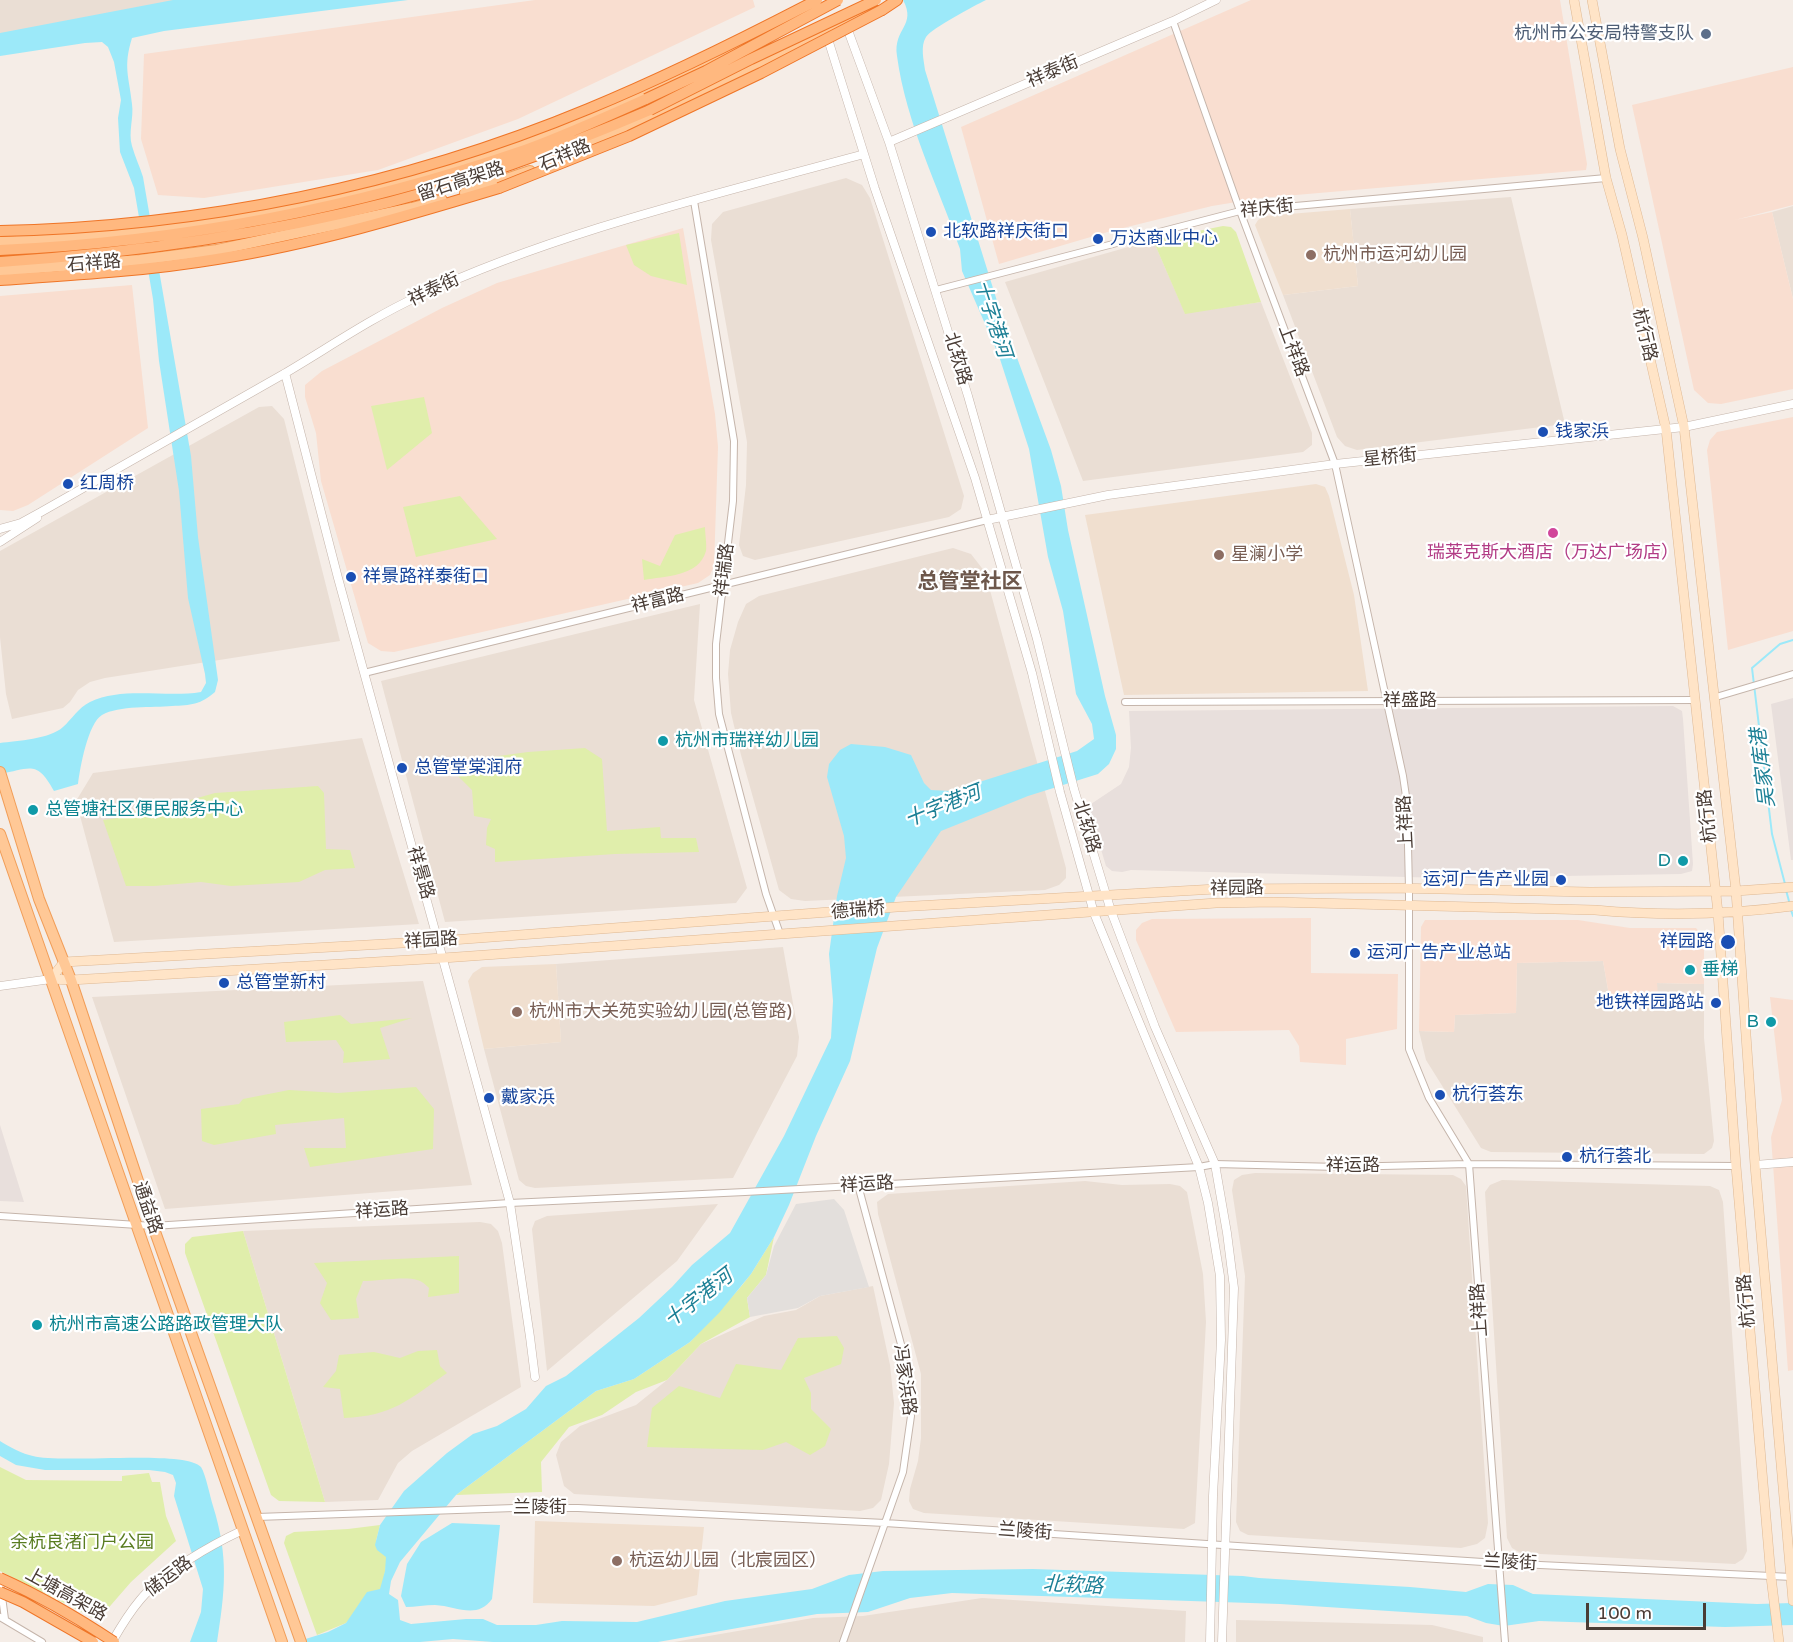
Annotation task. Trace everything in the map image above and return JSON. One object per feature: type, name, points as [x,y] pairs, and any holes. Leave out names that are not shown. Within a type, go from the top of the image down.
[{"type":"highway","name":"留石高架路","points":[[0,262],[88,256],[224,238],[339,215],[459,182],[590,136],[647,100],[706,71],[836,0]]},
{"type":"highway","name":"留石高架路","points":[[0,250],[161,236],[284,215],[376,195],[470,167],[557,137],[751,59],[877,0]]},
{"type":"highway","name":"留石高架路","points":[[0,280],[125,272],[240,255],[398,219],[499,188],[619,141],[698,104],[859,23],[896,0]]},
{"type":"highway","name":"留石高架路","points":[[0,231],[96,227],[165,220],[321,192],[430,164],[586,110],[677,70],[815,2]]},
{"type":"highway","points":[[355,210],[401,204],[462,188],[626,128]]},
{"type":"highway","name":"上塘高架路","points":[[0,1580],[36,1595],[113,1642]]},
{"type":"highway","name":"上塘高架路","points":[[0,1592],[23,1602],[93,1642]]},
{"type":"main road","name":"石祥路","points":[[0,242],[224,220],[334,197],[417,176],[647,100],[815,2],[828,0]]},
{"type":"main road","points":[[836,0],[845,22]]},
{"type":"main road","name":"石祥路","points":[[0,272],[140,260],[217,250],[412,208],[471,191],[538,168],[896,0]]},
{"type":"main road","name":"杭行路","points":[[1574,0],[1606,178],[1666,429],[1716,891],[1736,1166],[1773,1600],[1779,1642]]},
{"type":"main road","name":"杭行路","points":[[1592,0],[1620,149],[1643,238],[1684,427],[1736,891],[1755,1165],[1793,1600]]},
{"type":"main road","points":[[815,2],[826,31]]},
{"type":"main road","name":"通益路","points":[[1,776],[39,899],[71,980],[153,1226],[300,1639]]},
{"type":"main road","name":"通益路","points":[[0,834],[282,1641]]},
{"type":"main road","name":"祥园路","points":[[897,907],[1216,889],[1590,892],[1736,891],[1793,887]]},
{"type":"main road","name":"祥园路","points":[[898,925],[1094,913],[1164,906],[1274,902],[1595,910],[1639,914],[1718,913],[1793,906]]},
{"type":"main road","name":"德瑞桥","points":[[819,914],[897,907]]},
{"type":"main road","name":"祥园路","points":[[64,962],[438,941],[819,914]]},
{"type":"main road","name":"德瑞桥","points":[[820,932],[898,925]]},
{"type":"main road","name":"祥园路","points":[[51,979],[71,980],[443,958],[820,932]]},
{"type":"main road","points":[[51,979],[64,962]]},
{"type":"street","name":"祥泰街","points":[[889,142],[1173,21],[1216,0]]},
{"type":"street","name":"上祥路","points":[[1173,21],[1240,211],[1335,464],[1388,702],[1407,803],[1409,1049],[1429,1098],[1469,1164],[1505,1640]]},
{"type":"street","name":"北软路","points":[[845,22],[889,142],[936,290],[1037,639],[1074,789],[1111,911],[1155,1027],[1215,1164],[1234,1288],[1222,1642]]},
{"type":"street","name":"北软路","points":[[826,31],[864,154],[975,478],[1032,674],[1060,792],[1094,913],[1199,1167],[1208,1203],[1220,1276],[1221,1340],[1210,1642]]},
{"type":"street","name":"祥泰街","points":[[0,529],[21,523],[41,512],[285,373],[344,335],[418,296],[477,270],[538,247],[864,154]]},
{"type":"street","name":"祥庆街","points":[[936,290],[1240,211],[1606,178]]},
{"type":"street","name":"祥瑞路","points":[[694,201],[734,441],[734,501],[716,644],[719,714],[780,934]]},
{"type":"street","name":"祥景路","points":[[285,373],[338,578],[510,1203],[535,1377]]},
{"type":"street","name":"星桥街","points":[[987,520],[1115,494],[1335,464],[1684,427],[1793,404]]},
{"type":"street","name":"祥泰街","points":[[0,542],[36,520],[41,512]]},
{"type":"street","name":"祥富路","points":[[364,673],[987,520]]},
{"type":"street","points":[[1716,697],[1793,674]]},
{"type":"street","name":"祥盛路","points":[[1125,702],[1696,700]]},
{"type":"street","name":"祥园路","points":[[0,986],[51,979]]},
{"type":"street","points":[[1755,1165],[1793,1162]]},
{"type":"street","name":"祥运路","points":[[0,1216],[153,1226],[510,1203],[804,1189],[1199,1167],[1215,1164],[1339,1167],[1469,1164],[1736,1166]]},
{"type":"street","name":"冯家浜路","points":[[843,1642],[903,1472],[911,1416],[902,1348],[858,1185]]},
{"type":"street","name":"兰陵街","points":[[257,1517],[578,1508],[885,1523],[1498,1563],[1791,1577]]},
{"type":"street","name":"储运路","points":[[113,1642],[141,1598],[175,1569],[243,1530]]},
{"type":"street","points":[[0,1580],[2,1618],[42,1642]]},
{"type":"shaded area","points":[[0,0],[267,0],[0,43]]},
{"type":"shaded area","points":[[535,0],[753,0],[755,7],[518,119],[378,170],[204,198],[158,195],[141,139],[144,54]]},
{"type":"shaded area","points":[[1251,0],[1560,0],[1587,164],[1586,170],[1261,198],[1212,206],[1111,231],[999,264],[961,127]]},
{"type":"shaded area","points":[[1793,67],[1793,205],[1735,220],[1772,212],[1793,299],[1793,389],[1721,404],[1708,403],[1694,390],[1632,105]]},
{"type":"shaded area","points":[[846,178],[862,185],[870,198],[964,496],[961,509],[949,517],[755,560],[743,556],[739,545],[746,485],[747,442],[711,240],[712,224],[723,212]]},
{"type":"shaded area","points":[[1511,197],[1565,424],[1357,450],[1345,446],[1337,437],[1283,295],[1358,286],[1350,209]]},
{"type":"shaded area","points":[[1793,206],[1793,299],[1772,212]]},
{"type":"shaded area","name":"杭州市运河幼儿园","points":[[1350,209],[1358,286],[1283,295],[1255,225],[1258,220],[1265,216]]},
{"type":"shaded area","points":[[683,228],[715,414],[718,447],[714,566],[710,575],[698,583],[394,652],[381,651],[368,643],[321,481],[316,433],[305,397],[305,385],[322,371],[442,308],[497,283]]},
{"type":"shaded area","points":[[1153,240],[1185,313],[1261,302],[1312,433],[1312,445],[1303,452],[1083,481],[1005,282]]},
{"type":"shaded area","points":[[132,285],[148,428],[28,505],[13,511],[0,510],[0,296]]},
{"type":"shaded area","points":[[272,406],[284,419],[340,641],[105,678],[90,682],[78,690],[63,708],[12,719],[6,694],[0,637],[0,551],[259,407]]},
{"type":"shaded area","points":[[1793,417],[1793,631],[1728,650],[1707,450],[1710,440],[1717,432]]},
{"type":"shaded area","name":"星澜小学","points":[[1316,484],[1325,487],[1329,496],[1354,595],[1368,691],[1124,695],[1085,515]]},
{"type":"shaded area","points":[[953,548],[971,554],[985,572],[1066,868],[1066,878],[1059,885],[1045,890],[805,901],[791,899],[779,890],[731,713],[728,674],[730,650],[746,604],[759,596]]},
{"type":"shaded area","points":[[700,604],[694,700],[747,888],[736,903],[445,922],[381,681]]},
{"type":"shaded area","points":[[1793,698],[1793,860],[1791,860],[1771,704]]},
{"type":"shaded area","points":[[1673,706],[1682,711],[1693,864],[1692,871],[1681,874],[1446,878],[1112,871],[1106,866],[1088,806],[1121,784],[1129,767],[1131,748],[1129,711]]},
{"type":"shaded area","points":[[362,738],[419,924],[114,942],[76,801],[93,773]]},
{"type":"shaded area","points":[[1311,918],[1311,973],[1398,974],[1397,1029],[1346,1039],[1346,1065],[1300,1062],[1299,1046],[1289,1030],[1176,1032],[1136,940],[1136,930],[1142,923],[1152,919]]},
{"type":"shaded area","points":[[1425,920],[1578,920],[1630,928],[1696,928],[1704,942],[1704,984],[1657,983],[1659,1007],[1611,1007],[1603,961],[1517,963],[1516,1013],[1455,1015],[1454,1032],[1419,1031],[1421,927]]},
{"type":"shaded area","points":[[783,947],[799,1037],[797,1056],[733,1178],[535,1188],[526,1186],[519,1180],[484,1049],[561,1042],[556,964]]},
{"type":"shaded area","points":[[1603,961],[1611,1007],[1656,983],[1704,984],[1704,1038],[1714,1141],[1712,1148],[1704,1154],[1491,1152],[1481,1148],[1426,1060],[1419,1031],[1454,1032],[1455,1015],[1516,1013],[1517,963]]},
{"type":"shaded area","name":"杭州市大关苑实验幼儿园(总管路)","points":[[556,964],[561,1042],[484,1049],[468,981],[473,973],[482,967]]},
{"type":"shaded area","points":[[423,981],[472,1185],[165,1209],[92,997]]},
{"type":"shaded area","points":[[1770,997],[1793,1000],[1793,1370],[1788,1371],[1771,1137],[1782,1100]]},
{"type":"shaded area","points":[[0,1125],[24,1202],[0,1201]]},
{"type":"shaded area","points":[[1255,1173],[1453,1175],[1461,1179],[1466,1186],[1488,1523],[1485,1538],[1477,1544],[1461,1548],[1248,1535],[1240,1531],[1236,1522],[1245,1276],[1232,1190],[1234,1180],[1242,1175]]},
{"type":"shaded area","points":[[1502,1180],[1710,1186],[1719,1190],[1723,1202],[1747,1551],[1743,1559],[1735,1564],[1521,1553],[1512,1548],[1507,1538],[1485,1192],[1490,1185]]},
{"type":"shaded area","points":[[1085,1181],[1122,1185],[1170,1184],[1180,1186],[1187,1192],[1203,1274],[1206,1322],[1195,1523],[1184,1529],[924,1513],[913,1509],[909,1501],[921,1438],[921,1374],[878,1214],[877,1202],[888,1194]]},
{"type":"shaded area","points":[[834,1199],[844,1210],[869,1287],[820,1296],[798,1308],[750,1317],[747,1298],[766,1275],[774,1246],[796,1204]]},
{"type":"shaded area","points":[[718,1204],[677,1261],[547,1371],[532,1229],[535,1221],[547,1216]]},
{"type":"shaded area","points":[[480,1222],[491,1224],[498,1231],[502,1243],[521,1387],[412,1451],[398,1463],[378,1500],[325,1502],[243,1231]]},
{"type":"shaded area","points":[[873,1286],[890,1365],[894,1403],[889,1464],[881,1500],[873,1508],[860,1511],[574,1494],[564,1486],[556,1455],[561,1442],[580,1426],[636,1405],[667,1380],[701,1344],[764,1316],[796,1310],[820,1296]]},
{"type":"shaded area","name":"杭运幼儿园（北宸园区）","points":[[535,1521],[704,1527],[697,1595],[654,1606],[533,1603]]},
{"type":"shaded area","points":[[982,1598],[1186,1611],[1185,1642],[674,1642],[813,1618],[863,1616]]},
{"type":"shaded area","points":[[1236,1620],[1432,1625],[1483,1637],[1483,1642],[1236,1642]]},
{"type":"green space","points":[[1223,226],[1231,227],[1236,232],[1261,302],[1185,314],[1153,240]]},
{"type":"green space","points":[[679,233],[687,285],[651,276],[634,265],[626,245]]},
{"type":"green space","points":[[424,397],[432,433],[387,470],[371,406]]},
{"type":"green space","points":[[460,496],[497,539],[416,557],[403,507]]},
{"type":"green space","points":[[705,527],[706,551],[696,566],[680,574],[644,580],[642,559],[660,566],[675,535]]},
{"type":"green space","points":[[585,748],[602,759],[607,831],[660,827],[661,838],[696,838],[699,852],[615,854],[495,862],[495,849],[486,845],[487,828],[491,819],[474,816],[472,790],[458,776],[462,761],[528,752]]},
{"type":"green space","points":[[318,786],[324,793],[326,849],[350,850],[355,868],[325,870],[299,882],[231,886],[201,882],[126,886],[103,820],[118,818],[158,803],[176,804],[215,793]]},
{"type":"green space","points":[[340,1015],[351,1024],[412,1018],[380,1028],[390,1059],[343,1063],[344,1052],[336,1040],[286,1042],[284,1022]]},
{"type":"green space","points":[[416,1087],[434,1109],[433,1149],[310,1167],[304,1148],[346,1148],[344,1118],[275,1125],[276,1134],[214,1145],[202,1141],[201,1109],[239,1104],[243,1099],[289,1090],[338,1093]]},
{"type":"green space","points":[[243,1231],[325,1502],[279,1501],[271,1495],[185,1253],[185,1244],[192,1237]]},
{"type":"green space","points":[[774,1237],[766,1275],[747,1298],[750,1317],[701,1344],[667,1380],[636,1392],[602,1415],[569,1427],[541,1462],[542,1492],[456,1495],[596,1391],[634,1379],[690,1342],[751,1274]]},
{"type":"green space","points":[[459,1256],[459,1293],[428,1297],[429,1288],[421,1281],[412,1279],[363,1281],[356,1299],[359,1318],[331,1320],[320,1303],[327,1283],[314,1263]]},
{"type":"green space","points":[[837,1336],[844,1348],[841,1364],[804,1378],[811,1393],[811,1409],[831,1429],[825,1446],[810,1455],[786,1442],[763,1450],[647,1447],[652,1408],[679,1386],[720,1398],[736,1364],[781,1370],[798,1338]]},
{"type":"green space","points":[[437,1350],[440,1366],[447,1373],[410,1399],[388,1410],[361,1417],[344,1418],[340,1389],[323,1387],[336,1371],[339,1355],[374,1352],[400,1358],[418,1351]]},
{"type":"green space","name":"余杭良渚门户公园","points":[[0,1467],[26,1480],[122,1481],[122,1476],[149,1473],[152,1482],[160,1482],[166,1516],[176,1541],[131,1582],[98,1620],[0,1571]]},
{"type":"green space","points":[[380,1525],[376,1541],[388,1554],[382,1590],[346,1623],[317,1635],[284,1543],[286,1536],[294,1532]]},
{"type":"water","points":[[173,0],[408,0],[164,31],[132,38],[127,64],[132,109],[131,141],[143,177],[191,456],[198,537],[218,680],[215,692],[205,700],[179,706],[127,708],[102,715],[89,736],[78,784],[54,791],[38,770],[26,769],[0,774],[0,743],[33,739],[57,731],[86,704],[103,697],[130,693],[201,692],[206,683],[188,598],[179,491],[159,361],[153,299],[134,188],[120,152],[118,118],[121,100],[114,62],[108,47],[102,42],[0,56],[0,33]]},
{"type":"water","name":"十字港河","points":[[903,0],[986,0],[944,23],[926,37],[923,49],[925,70],[1002,317],[1051,450],[1061,486],[1068,530],[1105,696],[1116,735],[1116,749],[1109,764],[1098,774],[1028,796],[941,831],[896,897],[877,948],[850,1061],[816,1136],[789,1205],[774,1237],[751,1274],[719,1313],[690,1342],[634,1379],[596,1391],[456,1495],[400,1562],[391,1581],[389,1594],[398,1600],[400,1620],[411,1624],[483,1619],[497,1625],[536,1625],[562,1621],[637,1622],[725,1601],[812,1589],[849,1575],[883,1571],[1033,1569],[1243,1576],[1466,1592],[1488,1584],[1513,1585],[1533,1594],[1757,1604],[1793,1603],[1793,1625],[1725,1627],[1539,1621],[1504,1626],[1486,1623],[1467,1616],[1280,1604],[952,1593],[910,1598],[868,1612],[817,1614],[658,1642],[493,1642],[453,1639],[420,1642],[296,1642],[328,1632],[346,1623],[367,1592],[380,1589],[386,1557],[377,1550],[375,1545],[380,1525],[404,1491],[447,1453],[473,1434],[497,1426],[526,1409],[546,1386],[566,1376],[639,1318],[692,1265],[730,1233],[784,1136],[831,1038],[833,1001],[829,954],[837,896],[846,858],[844,836],[827,777],[829,764],[840,750],[851,744],[885,747],[911,755],[924,783],[931,790],[951,791],[1077,751],[1094,739],[1092,724],[1076,694],[1063,611],[1048,557],[1029,449],[999,356],[962,271],[960,249],[915,130],[901,81],[897,47],[907,16]]},
{"type":"water","points":[[0,1441],[25,1454],[48,1458],[172,1459],[191,1462],[201,1467],[222,1542],[224,1574],[217,1642],[190,1642],[201,1612],[203,1589],[174,1496],[176,1483],[173,1475],[149,1470],[45,1470],[16,1465],[0,1456]]},
{"type":"water","points":[[452,1523],[500,1525],[492,1599],[480,1609],[473,1610],[435,1605],[406,1607],[401,1596],[407,1564],[421,1542]]},
{"type":"waterway","name":"吴家库港","points":[[1785,884],[1772,834],[1752,668],[1780,644],[1793,640]]},
{"type":"waterway","name":"吴家库港","points":[[1786,890],[1790,905]]},
{"type":"waterway","name":"吴家库港","points":[[1791,910],[1793,916]]},
{"type":"place","name":"杭州市公安局特警支队","points":[[1706,34]]},
{"type":"place","name":"北软路祥庆街口","points":[[931,232]]},
{"type":"place","name":"万达商业中心","points":[[1098,239]]},
{"type":"place","name":"杭州市运河幼儿园","points":[[1311,255]]},
{"type":"place","name":"钱家浜","points":[[1543,432]]},
{"type":"place","name":"红周桥","points":[[68,484]]},
{"type":"place","name":"瑞莱克斯大酒店（万达广场店）","points":[[1553,533]]},
{"type":"place","name":"星澜小学","points":[[1219,555]]},
{"type":"place","name":"祥景路祥泰街口","points":[[351,577]]},
{"type":"place","name":"杭州市瑞祥幼儿园","points":[[663,741]]},
{"type":"place","name":"总管堂棠润府","points":[[402,768]]},
{"type":"place","name":"总管塘社区便民服务中心","points":[[33,810]]},
{"type":"place","name":"D","points":[[1683,861]]},
{"type":"place","name":"运河广告产业园","points":[[1561,880]]},
{"type":"place","name":"祥园路","points":[[1728,942]]},
{"type":"place","name":"运河广告产业总站","points":[[1355,953]]},
{"type":"place","name":"垂梯","points":[[1690,970]]},
{"type":"place","name":"总管堂新村","points":[[224,983]]},
{"type":"place","name":"地铁祥园路站","points":[[1716,1003]]},
{"type":"place","name":"杭州市大关苑实验幼儿园(总管路)","points":[[517,1012]]},
{"type":"place","name":"B","points":[[1771,1022]]},
{"type":"place","name":"杭行荟东","points":[[1440,1095]]},
{"type":"place","name":"戴家浜","points":[[489,1098]]},
{"type":"place","name":"杭行荟北","points":[[1567,1157]]},
{"type":"place","name":"杭州市高速公路路政管理大队","points":[[37,1325]]},
{"type":"place","name":"杭运幼儿园（北宸园区）","points":[[617,1561]]},
{"type":"district","name":"总管堂社区","points":[[970,582]]}]
